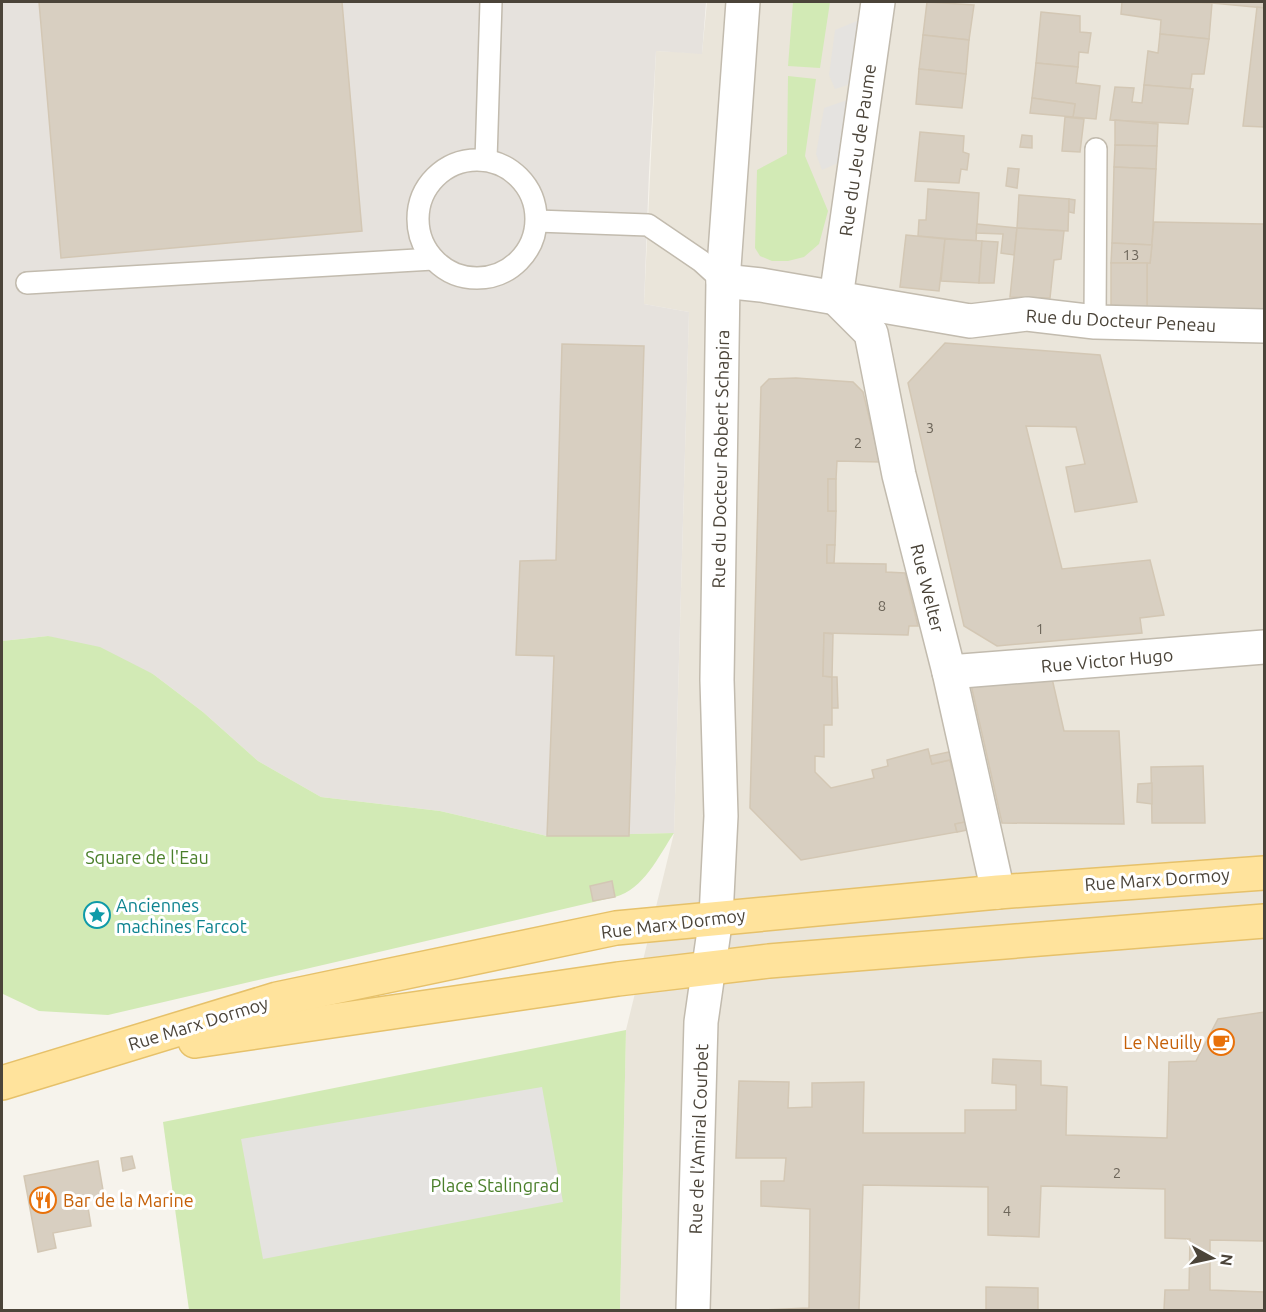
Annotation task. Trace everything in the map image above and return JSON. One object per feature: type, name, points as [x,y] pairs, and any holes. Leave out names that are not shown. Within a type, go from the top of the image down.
[{"type":"main road","name":"Rue Marx Dormoy","points":[[2,1083],[277,999],[616,928],[998,892],[1264,873]]},
{"type":"main road","name":"Rue Marx Dormoy","points":[[95,1055],[709,968],[1014,940],[1264,921]]},
{"type":"street","name":"Rue du Docteur Robert Schapira","points":[[709,968],[716,917],[721,816],[717,668],[723,281],[743,2]]},
{"type":"street","name":"Rue du Jeu de Paume","points":[[836,298],[878,2]]},
{"type":"street","name":"Rue du Docteur Peneau","points":[[723,281],[970,321],[1027,314],[1095,322],[1264,326]]},
{"type":"street","name":"Rue Welter","points":[[836,298],[871,333],[899,475],[949,672],[998,892]]},
{"type":"street","name":"Rue Victor Hugo","points":[[949,672],[1264,647]]},
{"type":"street","name":"Rue de l'Amiral Courbet","points":[[693,1311],[701,1022],[709,968]]},
{"type":"lane","points":[[486,160],[491,2]]},
{"type":"lane","points":[[1095,322],[1096,149]]},
{"type":"lane","points":[[468,160],[486,160],[503,165],[517,174],[528,187],[535,203],[537,221],[533,241],[522,258],[507,271],[488,278],[467,278],[449,271],[433,259],[423,243],[418,226],[419,208],[425,190],[436,176],[451,165],[468,160]]},
{"type":"lane","points":[[537,221],[648,225],[701,261],[723,281]]},
{"type":"lane","points":[[27,283],[433,259]]},
{"type":"shaded area","points":[[2,2],[706,2],[702,54],[656,51],[649,172],[644,304],[689,312],[674,833],[547,836],[440,811],[321,797],[258,761],[203,712],[153,674],[48,636],[2,641]]},
{"type":"shaded area","points":[[707,2],[1264,2],[1264,1310],[620,1310],[626,1030],[674,833],[689,312],[644,304],[656,51],[702,53]]},
{"type":"shaded area","points":[[869,16],[860,81],[835,89],[829,75],[835,30]]},
{"type":"shaded area","points":[[856,97],[847,159],[822,170],[816,154],[824,108]]},
{"type":"shaded area","points":[[542,1087],[563,1202],[263,1259],[241,1139]]},
{"type":"green space","points":[[793,2],[830,2],[820,68],[788,66]]},
{"type":"green space","points":[[788,76],[816,79],[805,156],[828,211],[819,244],[804,257],[788,261],[772,261],[760,256],[755,248],[757,170],[787,154]]},
{"type":"green space","name":"Square de l'Eau","points":[[48,636],[100,647],[153,674],[203,712],[258,761],[321,797],[440,811],[547,836],[674,833],[642,880],[625,893],[615,897],[108,1015],[39,1011],[3,994],[2,641]]},
{"type":"green space","name":"Place Stalingrad","points":[[626,1030],[620,1310],[189,1310],[163,1122]]},
{"type":"building","points":[[39,2],[342,2],[362,231],[61,258]]},
{"type":"building","points":[[927,2],[974,5],[969,40],[923,35]]},
{"type":"building","points":[[1122,2],[1212,3],[1209,39],[1160,34],[1161,20],[1121,14]]},
{"type":"building","points":[[1200,2],[1264,2],[1264,8],[1212,3]]},
{"type":"building","points":[[1257,7],[1264,8],[1264,127],[1243,126]]},
{"type":"building","points":[[1041,12],[1080,16],[1080,32],[1091,33],[1088,53],[1079,52],[1078,67],[1036,63]]},
{"type":"building","points":[[1160,34],[1209,39],[1204,74],[1192,74],[1190,89],[1144,85],[1148,51],[1158,53]]},
{"type":"building","points":[[923,35],[969,40],[966,74],[919,69]]},
{"type":"building","points":[[1036,63],[1078,67],[1076,83],[1100,86],[1096,119],[1073,117],[1075,104],[1032,98]]},
{"type":"building","points":[[919,69],[966,74],[962,108],[916,104]]},
{"type":"building","points":[[1144,85],[1193,89],[1188,124],[1110,120],[1115,87],[1134,88],[1132,102],[1142,103]]},
{"type":"building","points":[[1032,98],[1075,104],[1073,117],[1030,113]]},
{"type":"building","points":[[1065,117],[1084,119],[1080,152],[1062,151]]},
{"type":"building","points":[[1115,120],[1158,124],[1157,146],[1115,145]]},
{"type":"building","points":[[920,132],[964,136],[963,152],[969,154],[967,170],[961,169],[959,183],[915,181]]},
{"type":"building","points":[[1022,135],[1032,136],[1032,148],[1020,147]]},
{"type":"building","points":[[1115,145],[1157,146],[1156,169],[1114,167]]},
{"type":"building","points":[[1114,167],[1156,169],[1152,245],[1112,243]]},
{"type":"building","points":[[1008,168],[1019,169],[1017,188],[1006,186]]},
{"type":"building","points":[[928,189],[979,193],[976,241],[918,236],[919,220],[926,220]]},
{"type":"building","points":[[1019,195],[1069,199],[1068,231],[1017,228]]},
{"type":"building","points":[[1069,199],[1075,200],[1074,213],[1069,212]]},
{"type":"building","points":[[1154,222],[1264,224],[1264,309],[1147,308],[1147,263],[1150,263]]},
{"type":"building","points":[[977,224],[1017,228],[1014,255],[1001,253],[1003,234],[976,233]]},
{"type":"building","points":[[1017,228],[1064,231],[1061,259],[1054,260],[1050,298],[1010,297]]},
{"type":"building","points":[[906,235],[945,239],[939,291],[900,287]]},
{"type":"building","points":[[945,239],[982,241],[979,283],[941,281]]},
{"type":"building","points":[[982,241],[998,242],[994,283],[979,283]]},
{"type":"building","points":[[1112,243],[1152,245],[1150,263],[1111,263]]},
{"type":"building","points":[[1111,263],[1147,263],[1147,308],[1111,305]]},
{"type":"building","points":[[945,343],[1100,355],[1137,502],[1075,512],[1066,467],[1085,464],[1076,427],[1026,426],[1062,569],[1150,560],[1164,615],[1140,618],[1142,633],[997,646],[964,626],[908,383]]},
{"type":"building","points":[[562,344],[644,346],[629,836],[547,836],[554,656],[516,655],[520,561],[556,560]]},
{"type":"building","points":[[796,378],[853,382],[863,392],[880,462],[837,461],[836,479],[828,479],[828,511],[836,511],[835,545],[827,545],[827,563],[886,564],[886,572],[905,573],[918,626],[909,626],[908,635],[824,633],[823,676],[832,677],[832,725],[824,725],[824,757],[815,756],[815,772],[831,788],[874,778],[872,770],[888,766],[887,760],[928,749],[932,764],[950,760],[952,768],[967,764],[980,819],[955,824],[957,832],[801,860],[750,808],[761,387],[769,379]]},
{"type":"building","points":[[828,479],[836,479],[836,511],[828,511]]},
{"type":"building","points":[[827,545],[835,545],[834,563],[827,563]]},
{"type":"building","points":[[824,633],[833,634],[832,677],[823,676]]},
{"type":"building","points":[[1051,674],[1064,731],[1119,731],[1124,824],[1002,823],[970,680]]},
{"type":"building","points":[[832,677],[837,677],[838,708],[832,708]]},
{"type":"building","points":[[963,749],[967,764],[952,768],[950,760],[932,764],[930,756]]},
{"type":"building","points":[[1203,766],[1205,823],[1152,823],[1151,767]]},
{"type":"building","points":[[1152,783],[1152,804],[1137,802],[1138,784]]},
{"type":"building","points":[[980,819],[982,827],[957,832],[955,824]]},
{"type":"building","points":[[612,881],[615,897],[593,901],[590,886]]},
{"type":"building","points":[[1264,1012],[1264,1241],[1210,1240],[1210,1290],[1264,1292],[1264,1310],[1164,1310],[1165,1290],[1189,1290],[1190,1239],[1165,1238],[1165,1189],[1041,1186],[1039,1237],[988,1235],[988,1187],[863,1185],[859,1310],[759,1310],[809,1308],[810,1209],[761,1206],[761,1181],[784,1181],[786,1158],[736,1158],[739,1081],[789,1082],[788,1108],[812,1107],[812,1083],[864,1082],[863,1133],[965,1133],[965,1110],[1016,1110],[1016,1085],[992,1083],[993,1059],[1041,1061],[1041,1085],[1067,1087],[1066,1135],[1167,1138],[1169,1062],[1196,1061],[1218,1019]]},
{"type":"building","points":[[132,1156],[135,1168],[123,1171],[121,1158]]},
{"type":"building","points":[[98,1161],[104,1196],[87,1201],[91,1226],[53,1233],[56,1248],[38,1252],[24,1176]]},
{"type":"building","points":[[986,1287],[1038,1288],[1038,1310],[986,1310]]},
{"type":"place","name":"Anciennes machines Farcot","points":[[97,915]]},
{"type":"place","name":"Le Neuilly","points":[[1221,1042]]},
{"type":"place","name":"Bar de la Marine","points":[[43,1200]]}]
